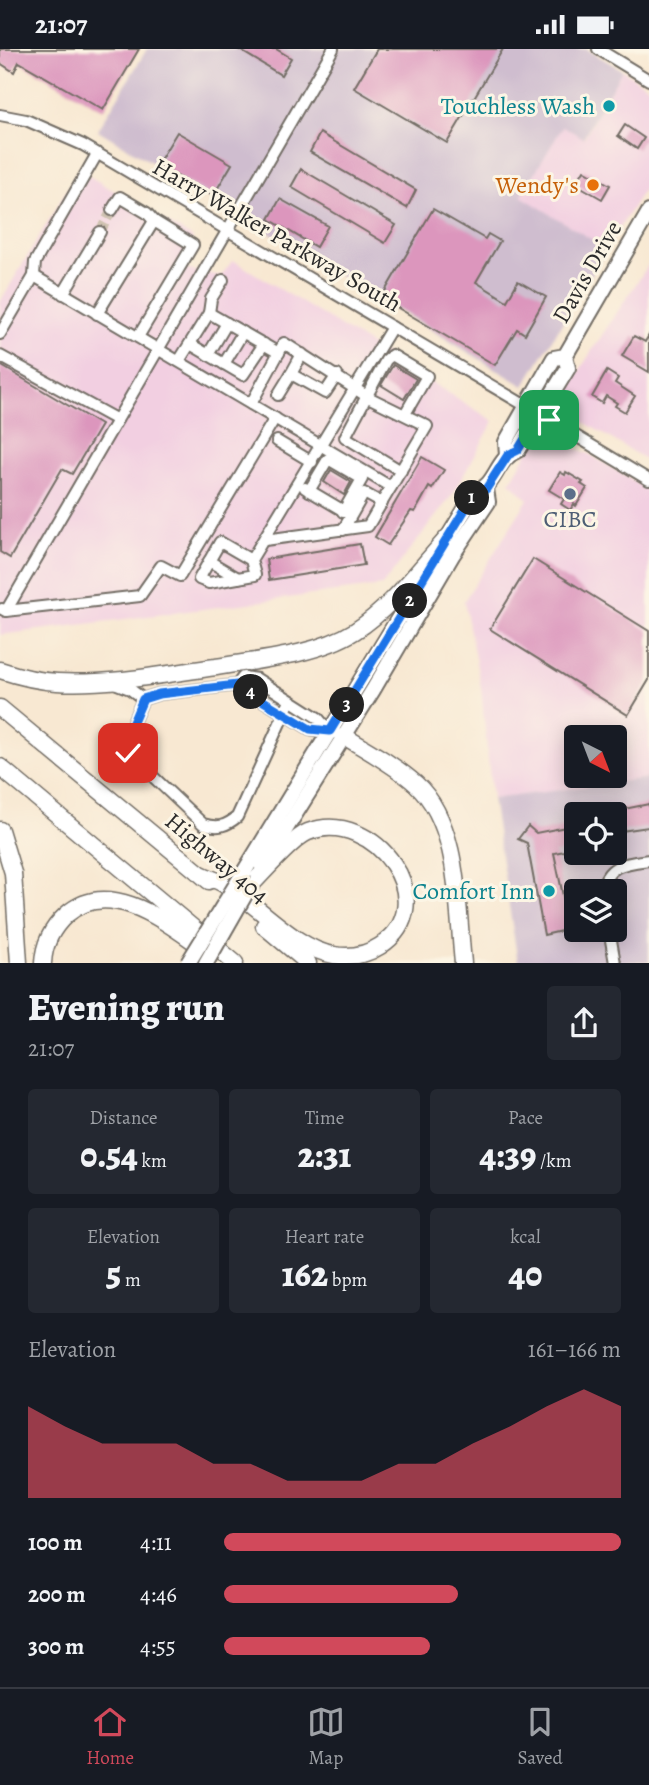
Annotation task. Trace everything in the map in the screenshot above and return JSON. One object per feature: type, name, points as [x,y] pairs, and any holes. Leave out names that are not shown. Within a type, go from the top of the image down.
[{"type":"highway","points":[[0,670],[42,681],[111,681],[296,654],[345,636],[372,618],[448,537]]},
{"type":"highway","name":"Highway 404","points":[[0,708],[308,963]]},
{"type":"highway","points":[[337,734],[416,784],[433,803],[450,847],[463,963]]},
{"type":"highway","points":[[0,767],[234,963]]},
{"type":"highway","points":[[203,875],[223,884],[314,949],[334,955],[360,955],[373,950],[387,941],[404,916],[405,891],[392,860],[364,836],[339,828],[328,827],[306,832],[247,879]]},
{"type":"highway","points":[[0,830],[13,873],[19,963]]},
{"type":"highway","points":[[43,963],[49,936],[59,921],[71,911],[89,903],[105,901],[149,912],[227,963]]},
{"type":"main road","name":"Davis Drive","points":[[337,734],[475,493],[486,489],[508,455],[518,450],[568,369],[565,356],[649,212]]},
{"type":"main road","name":"Davis Drive","points":[[508,455],[506,442],[526,406],[554,358],[565,356]]},
{"type":"main road","name":"Davis Drive","points":[[188,963],[247,879],[337,734],[488,502],[486,489]]},
{"type":"main road","name":"Davis Drive","points":[[206,963],[247,879]]},
{"type":"street","points":[[3,609],[117,421],[333,49]]},
{"type":"street","points":[[598,49],[649,80]]},
{"type":"street","name":"Harry Walker Parkway South","points":[[0,115],[26,120],[82,145],[649,480]]},
{"type":"street","points":[[0,334],[34,276],[35,262],[97,154]]},
{"type":"street","points":[[112,210],[120,197],[193,245],[138,337]]},
{"type":"street","points":[[97,314],[154,221]]},
{"type":"street","points":[[63,294],[100,232]]},
{"type":"street","points":[[34,276],[391,487]]},
{"type":"street","points":[[179,361],[209,313],[211,299],[223,280]]},
{"type":"street","points":[[209,313],[279,353]]},
{"type":"street","points":[[208,355],[227,323]]},
{"type":"street","points":[[251,560],[392,327]]},
{"type":"street","points":[[224,364],[243,332]]},
{"type":"street","points":[[251,404],[284,343],[368,397],[427,426],[368,526],[265,540]]},
{"type":"street","points":[[190,344],[243,375],[264,344]]},
{"type":"street","points":[[278,395],[302,354]]},
{"type":"street","points":[[401,471],[345,437],[389,356],[395,355],[427,376],[405,414]]},
{"type":"street","points":[[0,356],[117,421]]},
{"type":"street","points":[[291,374],[325,393],[337,375]]},
{"type":"street","points":[[3,609],[140,596],[161,566],[180,576],[275,418]]},
{"type":"street","points":[[277,441],[312,462]]},
{"type":"street","points":[[309,491],[328,459],[362,479],[342,530]]},
{"type":"street","points":[[298,484],[347,514]]},
{"type":"street","points":[[347,514],[364,493],[382,503]]},
{"type":"street","points":[[220,542],[251,560],[255,575],[209,583],[198,579],[209,561],[220,542]]},
{"type":"street","points":[[209,561],[238,578]]},
{"type":"street","points":[[237,685],[243,677],[250,677],[318,718],[337,734]]},
{"type":"street","points":[[111,681],[130,689],[143,699]]},
{"type":"street","points":[[290,701],[283,713],[237,817],[225,827],[203,824],[128,753],[128,734],[143,699],[159,694],[237,685],[283,713],[310,729],[337,734]]},
{"type":"street","points":[[605,879],[621,865],[649,860]]},
{"type":"street","points":[[611,942],[615,963]]},
{"type":"shaded area","points":[[147,49],[586,49],[622,70],[583,138],[563,126],[521,196],[607,249],[524,386],[98,130]]},
{"type":"shaded area","points":[[622,70],[649,87],[649,180],[607,249],[520,196],[563,126],[584,138]]},
{"type":"shaded area","points":[[79,170],[193,238],[179,268],[221,276],[233,260],[494,421],[453,494],[382,586],[0,635],[0,302]]},
{"type":"shaded area","points":[[649,264],[649,462],[558,406]]},
{"type":"shaded area","points":[[548,436],[589,454],[649,493],[649,778],[627,781],[627,725],[564,725],[564,788],[574,788],[492,799],[481,688],[464,601],[528,499],[510,482],[533,443]]},
{"type":"shaded area","points":[[649,778],[649,962],[518,962],[492,799],[574,788],[627,788],[627,781]]},
{"type":"building","points":[[0,49],[139,49],[103,110],[19,62],[14,72],[0,63]]},
{"type":"building","points":[[238,49],[276,49],[291,58],[281,75]]},
{"type":"building","points":[[377,49],[503,49],[447,143],[354,88]]},
{"type":"building","points":[[625,125],[644,138],[637,149],[618,136]]},
{"type":"building","points":[[177,132],[232,164],[213,196],[157,165]]},
{"type":"building","points":[[320,133],[416,190],[407,208],[310,152]]},
{"type":"building","points":[[301,169],[396,225],[385,243],[291,187]]},
{"type":"building","name":"Wendy's","points":[[584,170],[610,185],[602,199],[576,184]]},
{"type":"building","points":[[280,199],[328,226],[316,247],[269,219]]},
{"type":"building","points":[[433,209],[485,239],[488,234],[500,241],[476,282],[507,301],[518,281],[546,297],[525,334],[517,329],[495,365],[381,298]]},
{"type":"building","points":[[649,335],[649,372],[622,356],[634,336],[645,342]]},
{"type":"building","points":[[0,365],[101,425],[72,474],[62,469],[10,558],[0,552]]},
{"type":"building","points":[[393,365],[416,379],[404,399],[381,385]]},
{"type":"building","points":[[607,371],[618,378],[615,383],[635,396],[625,412],[606,396],[602,403],[592,397]]},
{"type":"building","points":[[422,457],[444,470],[388,545],[375,537]]},
{"type":"building","points":[[331,470],[351,482],[344,495],[324,482]]},
{"type":"building","name":"CIBC","points":[[560,472],[565,475],[566,472],[583,482],[581,484],[587,488],[576,506],[574,504],[570,510],[561,504],[564,499],[549,490]]},
{"type":"building","points":[[360,544],[364,565],[269,580],[266,559]]},
{"type":"building","points":[[533,559],[649,631],[649,680],[628,715],[490,629]]},
{"type":"building","points":[[649,804],[649,827],[627,830],[627,808]]},
{"type":"building","name":"Comfort Inn","points":[[528,826],[536,833],[564,827],[564,851],[554,853],[564,900],[564,930],[544,935],[527,843],[518,839]]},
{"type":"tunnel","points":[[100,232],[112,210]]},
{"type":"place","name":"Touchless Wash","points":[[609,106]]},
{"type":"place","name":"Wendy's","points":[[593,185]]},
{"type":"place","name":"CIBC","points":[[570,494]]},
{"type":"place","name":"Comfort Inn","points":[[549,891]]},
{"type":"route","points":[[128,753],[128,734],[143,699],[180,691],[237,685],[310,729],[330,731],[475,493],[486,489],[508,455],[518,450],[540,414],[549,420]]}]
